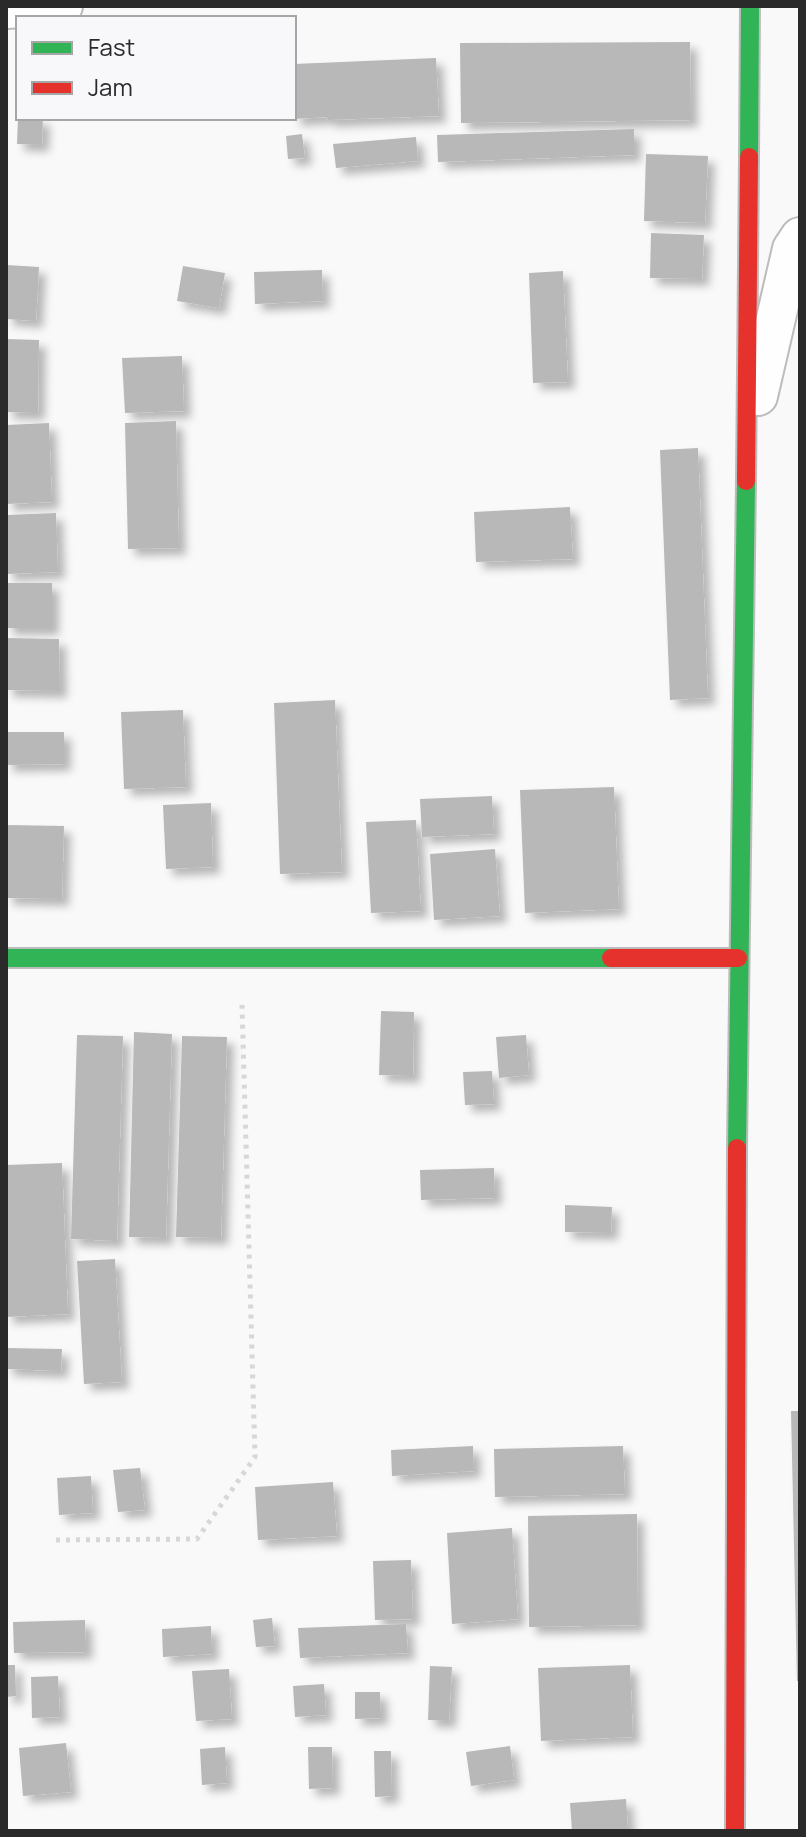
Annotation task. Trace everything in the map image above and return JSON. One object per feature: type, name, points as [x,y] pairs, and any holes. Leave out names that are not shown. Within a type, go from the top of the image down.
[{"type":"street","points":[[6,9],[63,6]]},
{"type":"street","points":[[735,1831],[738,958],[747,444],[750,6]]},
{"type":"street","points":[[747,444],[792,249],[800,237]]},
{"type":"street","points":[[6,958],[738,958]]},
{"type":"path","points":[[56,1540],[197,1539],[255,1457],[241,956]]},
{"type":"building","points":[[690,42],[691,120],[461,123],[460,43]]},
{"type":"building","points":[[436,58],[439,116],[296,119],[296,64]]},
{"type":"building","points":[[18,120],[43,120],[42,145],[17,144]]},
{"type":"building","points":[[634,129],[634,155],[438,162],[437,135]]},
{"type":"building","points":[[302,134],[305,158],[288,159],[286,136]]},
{"type":"building","points":[[416,137],[418,161],[336,168],[333,144]]},
{"type":"building","points":[[646,154],[708,156],[705,223],[644,221]]},
{"type":"building","points":[[651,233],[704,235],[702,279],[650,278]]},
{"type":"building","points":[[6,265],[39,267],[36,321],[6,319]]},
{"type":"building","points":[[183,266],[225,273],[219,308],[177,301]]},
{"type":"building","points":[[322,270],[323,301],[255,304],[254,272]]},
{"type":"building","points":[[563,271],[568,382],[533,383],[529,273]]},
{"type":"building","points":[[6,339],[39,340],[38,413],[6,412]]},
{"type":"building","points":[[182,356],[184,411],[125,413],[122,358]]},
{"type":"building","points":[[176,421],[179,548],[128,549],[125,423]]},
{"type":"building","points":[[49,423],[52,502],[6,504],[6,425]]},
{"type":"building","points":[[698,448],[708,698],[670,700],[660,450]]},
{"type":"building","points":[[570,507],[573,559],[476,562],[474,512]]},
{"type":"building","points":[[56,513],[58,572],[6,574],[6,515]]},
{"type":"building","points":[[6,583],[52,583],[52,628],[6,628]]},
{"type":"building","points":[[6,638],[59,639],[60,691],[6,690]]},
{"type":"building","points":[[335,700],[342,872],[280,874],[274,703]]},
{"type":"building","points":[[183,710],[186,787],[124,789],[121,712]]},
{"type":"building","points":[[6,732],[64,732],[64,764],[6,765]]},
{"type":"building","points":[[614,787],[619,909],[525,913],[520,790]]},
{"type":"building","points":[[492,796],[494,834],[422,837],[420,799]]},
{"type":"building","points":[[211,803],[213,867],[166,869],[163,805]]},
{"type":"building","points":[[416,820],[421,911],[371,913],[366,822]]},
{"type":"building","points":[[6,825],[64,826],[62,899],[6,898]]},
{"type":"building","points":[[495,849],[500,916],[434,920],[430,854]]},
{"type":"building","points":[[381,1011],[414,1012],[413,1076],[379,1075]]},
{"type":"building","points":[[134,1032],[172,1034],[166,1238],[129,1237]]},
{"type":"building","points":[[77,1035],[123,1036],[117,1241],[71,1239]]},
{"type":"building","points":[[526,1035],[529,1075],[499,1078],[496,1037]]},
{"type":"building","points":[[182,1036],[227,1037],[221,1238],[176,1237]]},
{"type":"building","points":[[492,1071],[494,1104],[465,1105],[463,1072]]},
{"type":"building","points":[[62,1163],[68,1314],[6,1317],[6,1165]]},
{"type":"building","points":[[494,1168],[495,1198],[421,1200],[420,1170]]},
{"type":"building","points":[[565,1205],[612,1207],[611,1233],[565,1232]]},
{"type":"building","points":[[115,1259],[122,1382],[84,1384],[77,1261]]},
{"type":"building","points":[[6,1348],[62,1349],[61,1371],[6,1369]]},
{"type":"building","points":[[791,1411],[800,1411],[800,1681],[797,1681]]},
{"type":"building","points":[[473,1446],[474,1471],[392,1476],[391,1450]]},
{"type":"building","points":[[623,1446],[625,1494],[495,1497],[494,1449]]},
{"type":"building","points":[[140,1468],[145,1510],[118,1512],[113,1470]]},
{"type":"building","points":[[91,1476],[93,1513],[59,1515],[57,1478]]},
{"type":"building","points":[[333,1482],[337,1536],[258,1540],[255,1487]]},
{"type":"building","points":[[637,1514],[638,1625],[529,1627],[528,1516]]},
{"type":"building","points":[[512,1528],[518,1619],[452,1624],[447,1533]]},
{"type":"building","points":[[411,1560],[413,1619],[375,1620],[373,1561]]},
{"type":"building","points":[[272,1618],[275,1646],[256,1647],[253,1620]]},
{"type":"building","points":[[85,1620],[86,1652],[14,1653],[13,1622]]},
{"type":"building","points":[[406,1624],[408,1653],[300,1658],[298,1628]]},
{"type":"building","points":[[211,1626],[212,1654],[163,1657],[162,1629]]},
{"type":"building","points":[[6,1665],[15,1665],[16,1696],[6,1697]]},
{"type":"building","points":[[630,1665],[633,1737],[541,1741],[538,1668]]},
{"type":"building","points":[[430,1666],[452,1667],[449,1721],[428,1720]]},
{"type":"building","points":[[229,1669],[232,1719],[196,1721],[192,1671]]},
{"type":"building","points":[[58,1676],[60,1717],[32,1718],[31,1677]]},
{"type":"building","points":[[324,1684],[326,1715],[295,1717],[293,1686]]},
{"type":"building","points":[[355,1692],[380,1692],[381,1718],[355,1719]]},
{"type":"building","points":[[66,1743],[71,1792],[23,1796],[19,1748]]},
{"type":"building","points":[[510,1746],[514,1780],[471,1786],[466,1752]]},
{"type":"building","points":[[225,1747],[227,1783],[202,1785],[200,1749]]},
{"type":"building","points":[[308,1747],[332,1747],[333,1788],[309,1789]]},
{"type":"building","points":[[374,1751],[391,1751],[392,1796],[375,1797]]},
{"type":"building","points":[[626,1799],[628,1831],[572,1831],[570,1803]]},
{"type":"traffic: fast","points":[[749,157],[750,6]]},
{"type":"traffic: fast","points":[[737,1148],[746,481]]},
{"type":"traffic: fast","points":[[6,958],[611,958]]},
{"type":"traffic: jam","points":[[746,481],[749,157]]},
{"type":"traffic: jam","points":[[611,958],[738,958]]},
{"type":"traffic: jam","points":[[735,1831],[737,1148]]}]
